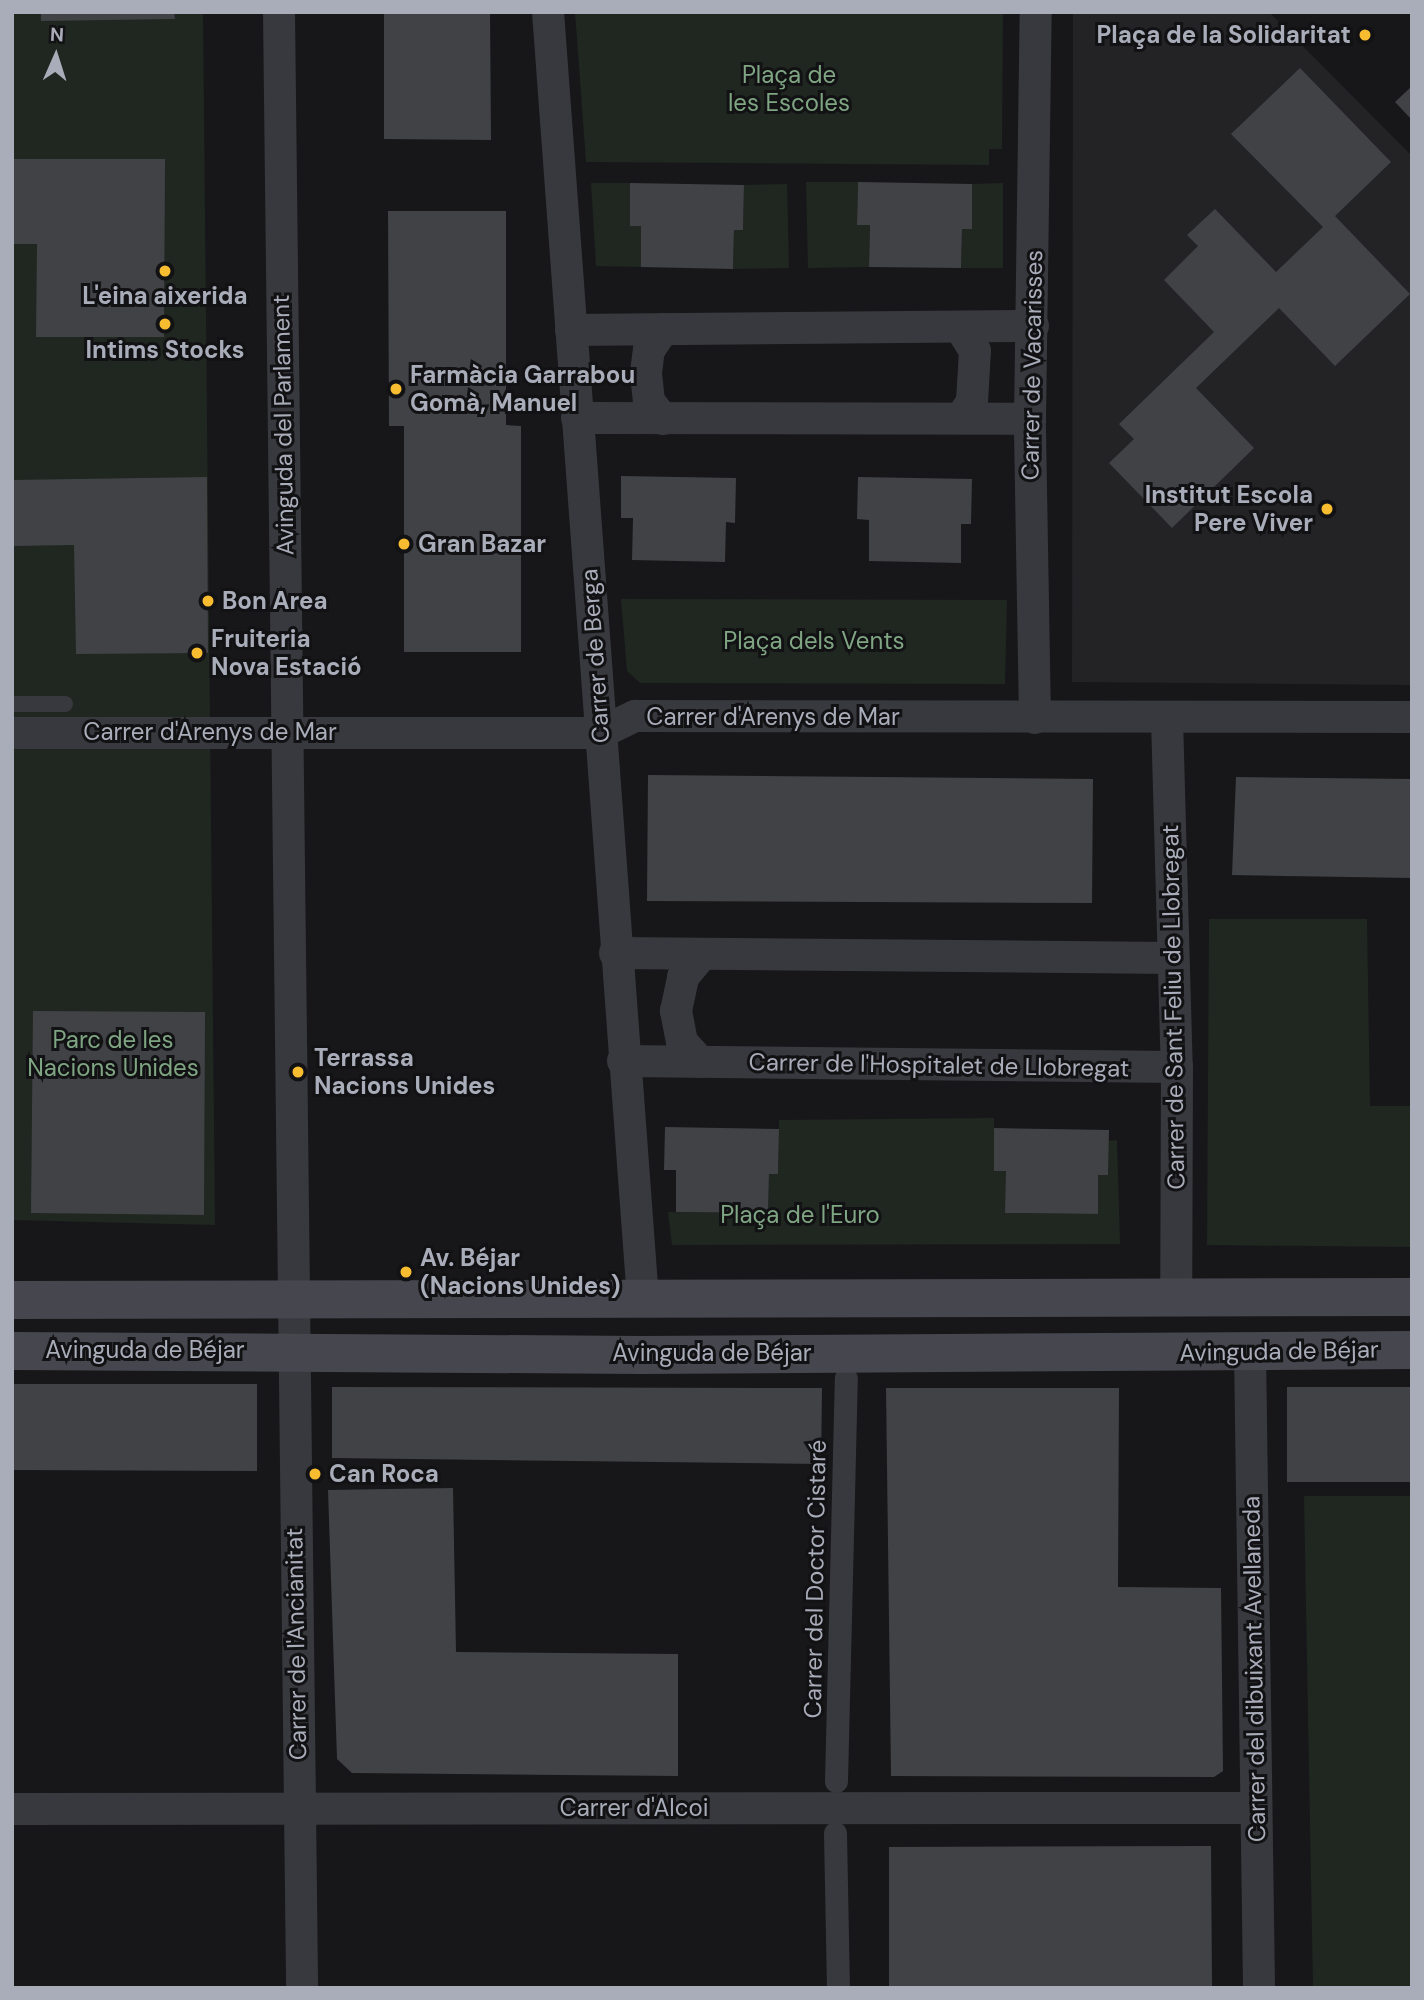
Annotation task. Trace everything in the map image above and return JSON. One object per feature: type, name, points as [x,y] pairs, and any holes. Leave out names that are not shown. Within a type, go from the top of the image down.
[{"type":"main road","name":"Avinguda de Béjar","points":[[12,1300],[1412,1297]]},
{"type":"main road","name":"Avinguda de Béjar","points":[[12,1351],[293,1350],[642,1354],[1412,1350]]},
{"type":"street","name":"Avinguda del Parlament","points":[[279,12],[284,731],[292,1300]]},
{"type":"street","name":"Carrer de Berga","points":[[548,12],[615,953],[643,1299]]},
{"type":"street","name":"Carrer de Vacarisses","points":[[1035,718],[1030,419],[1036,12]]},
{"type":"street","points":[[570,330],[1033,326]]},
{"type":"street","points":[[960,327],[975,351],[972,402],[961,418]]},
{"type":"street","points":[[663,329],[649,350],[646,373],[649,402],[663,419]]},
{"type":"street","points":[[577,418],[1030,419]]},
{"type":"street","name":"Carrer d'Arenys de Mar","points":[[12,733],[600,733],[635,716],[1412,717]]},
{"type":"street","name":"Carrer de Sant Feliu de Llobregat","points":[[1167,718],[1177,1067],[1176,1297]]},
{"type":"street","points":[[615,953],[1173,957]]},
{"type":"street","points":[[700,1062],[682,1042],[676,1011],[684,977],[702,954]]},
{"type":"street","name":"Carrer de l'Hospitalet de Llobregat","points":[[624,1062],[1177,1067]]},
{"type":"street","name":"Carrer de l'Ancianitat","points":[[292,1300],[302,1988]]},
{"type":"street","name":"Carrer del dibuixant Avellaneda","points":[[1250,1350],[1259,1988]]},
{"type":"street","name":"Carrer del Doctor Cistaré","points":[[836,1780],[846,1378]]},
{"type":"street","name":"Carrer d'Alcoi","points":[[12,1809],[1255,1808]]},
{"type":"street","points":[[835,1833],[838,1988]]},
{"type":"lane","points":[[12,704],[65,705]]},
{"type":"shaded area","points":[[1073,12],[1269,12],[1412,156],[1412,685],[1072,682]]},
{"type":"green space","name":"Parc de les Nacions Unides","points":[[12,12],[203,12],[215,1225],[12,1220]]},
{"type":"green space","name":"Plaça de les Escoles","points":[[575,12],[1003,12],[1002,149],[989,149],[989,165],[586,162]]},
{"type":"green space","name":"Plaça de les Escoles","points":[[806,182],[858,182],[857,225],[870,225],[869,267],[808,268]]},
{"type":"green space","points":[[591,183],[630,183],[630,226],[641,226],[641,267],[596,266]]},
{"type":"green space","points":[[1003,183],[1003,268],[961,268],[962,229],[972,228],[972,184]]},
{"type":"green space","name":"Plaça de les Escoles","points":[[787,184],[789,268],[733,269],[734,230],[743,229],[744,185]]},
{"type":"green space","name":"Plaça dels Vents","points":[[621,599],[1007,600],[1005,684],[640,683],[627,671]]},
{"type":"green space","points":[[1209,919],[1367,919],[1370,1106],[1412,1106],[1412,1247],[1207,1245]]},
{"type":"green space","name":"Plaça de l'Euro","points":[[994,1118],[994,1171],[1006,1171],[1006,1213],[1098,1214],[1098,1175],[1108,1175],[1108,1141],[1117,1140],[1120,1244],[672,1245],[668,1212],[768,1213],[769,1174],[778,1174],[779,1120]]},
{"type":"green space","points":[[1304,1496],[1412,1496],[1412,1988],[1313,1988]]},
{"type":"building","points":[[41,12],[174,12],[175,19],[41,21]]},
{"type":"building","points":[[384,12],[490,12],[491,140],[384,139]]},
{"type":"building","points":[[1300,68],[1391,162],[1335,216],[1410,294],[1335,366],[1279,308],[1196,388],[1254,448],[1172,528],[1109,463],[1134,439],[1119,424],[1214,332],[1164,280],[1198,246],[1187,235],[1215,209],[1276,272],[1323,227],[1231,134]]},
{"type":"building","points":[[1412,86],[1412,120],[1395,102]]},
{"type":"building","points":[[12,159],[165,159],[164,337],[36,337],[37,244],[12,244]]},
{"type":"building","points":[[858,182],[972,184],[972,229],[962,229],[961,268],[869,267],[870,225],[857,225]]},
{"type":"building","points":[[630,183],[744,185],[743,230],[734,230],[733,269],[641,267],[641,226],[630,226]]},
{"type":"building","points":[[388,211],[506,211],[506,425],[521,426],[521,652],[404,652],[404,426],[389,426]]},
{"type":"building","points":[[621,476],[736,478],[735,523],[726,522],[725,562],[632,560],[633,518],[621,518]]},
{"type":"building","points":[[207,477],[208,653],[76,654],[74,545],[12,546],[12,480]]},
{"type":"building","points":[[858,477],[972,479],[971,524],[961,524],[961,563],[869,561],[869,520],[857,519]]},
{"type":"building","points":[[648,775],[1093,779],[1092,903],[647,901]]},
{"type":"building","points":[[1236,777],[1412,779],[1412,878],[1232,875]]},
{"type":"building","points":[[33,1011],[205,1012],[204,1215],[31,1213]]},
{"type":"building","points":[[665,1127],[779,1129],[778,1174],[769,1174],[768,1213],[676,1212],[676,1170],[664,1170]]},
{"type":"building","points":[[994,1128],[1109,1130],[1108,1175],[1098,1175],[1098,1214],[1005,1213],[1006,1171],[994,1171]]},
{"type":"building","points":[[12,1384],[257,1384],[257,1471],[12,1470]]},
{"type":"building","points":[[332,1387],[822,1388],[821,1464],[332,1458]]},
{"type":"building","points":[[1287,1387],[1412,1387],[1412,1482],[1287,1482]]},
{"type":"building","points":[[886,1388],[1119,1388],[1118,1587],[1221,1588],[1223,1771],[1214,1777],[891,1776]]},
{"type":"building","points":[[453,1488],[456,1652],[678,1654],[678,1776],[352,1773],[337,1759],[328,1490]]},
{"type":"building","points":[[1211,1846],[1212,1988],[889,1987],[889,1847]]},
{"type":"place","name":"Plaça de la Solidaritat","points":[[1365,35]]},
{"type":"place","name":"L'eina aixerida","points":[[165,271]]},
{"type":"place","name":"Intims Stocks","points":[[165,324]]},
{"type":"place","name":"Farmàcia Garrabou Gomà, Manuel","points":[[396,389]]},
{"type":"place","name":"Institut Escola Pere Viver","points":[[1327,509]]},
{"type":"place","name":"Gran Bazar","points":[[404,544]]},
{"type":"place","name":"Bon Area","points":[[208,601]]},
{"type":"place","name":"Fruiteria Nova Estació","points":[[197,653]]},
{"type":"place","name":"Terrassa Nacions Unides","points":[[298,1072]]},
{"type":"place","name":"Av. Béjar (Nacions Unides)","points":[[406,1272]]},
{"type":"place","name":"Can Roca","points":[[315,1474]]}]
